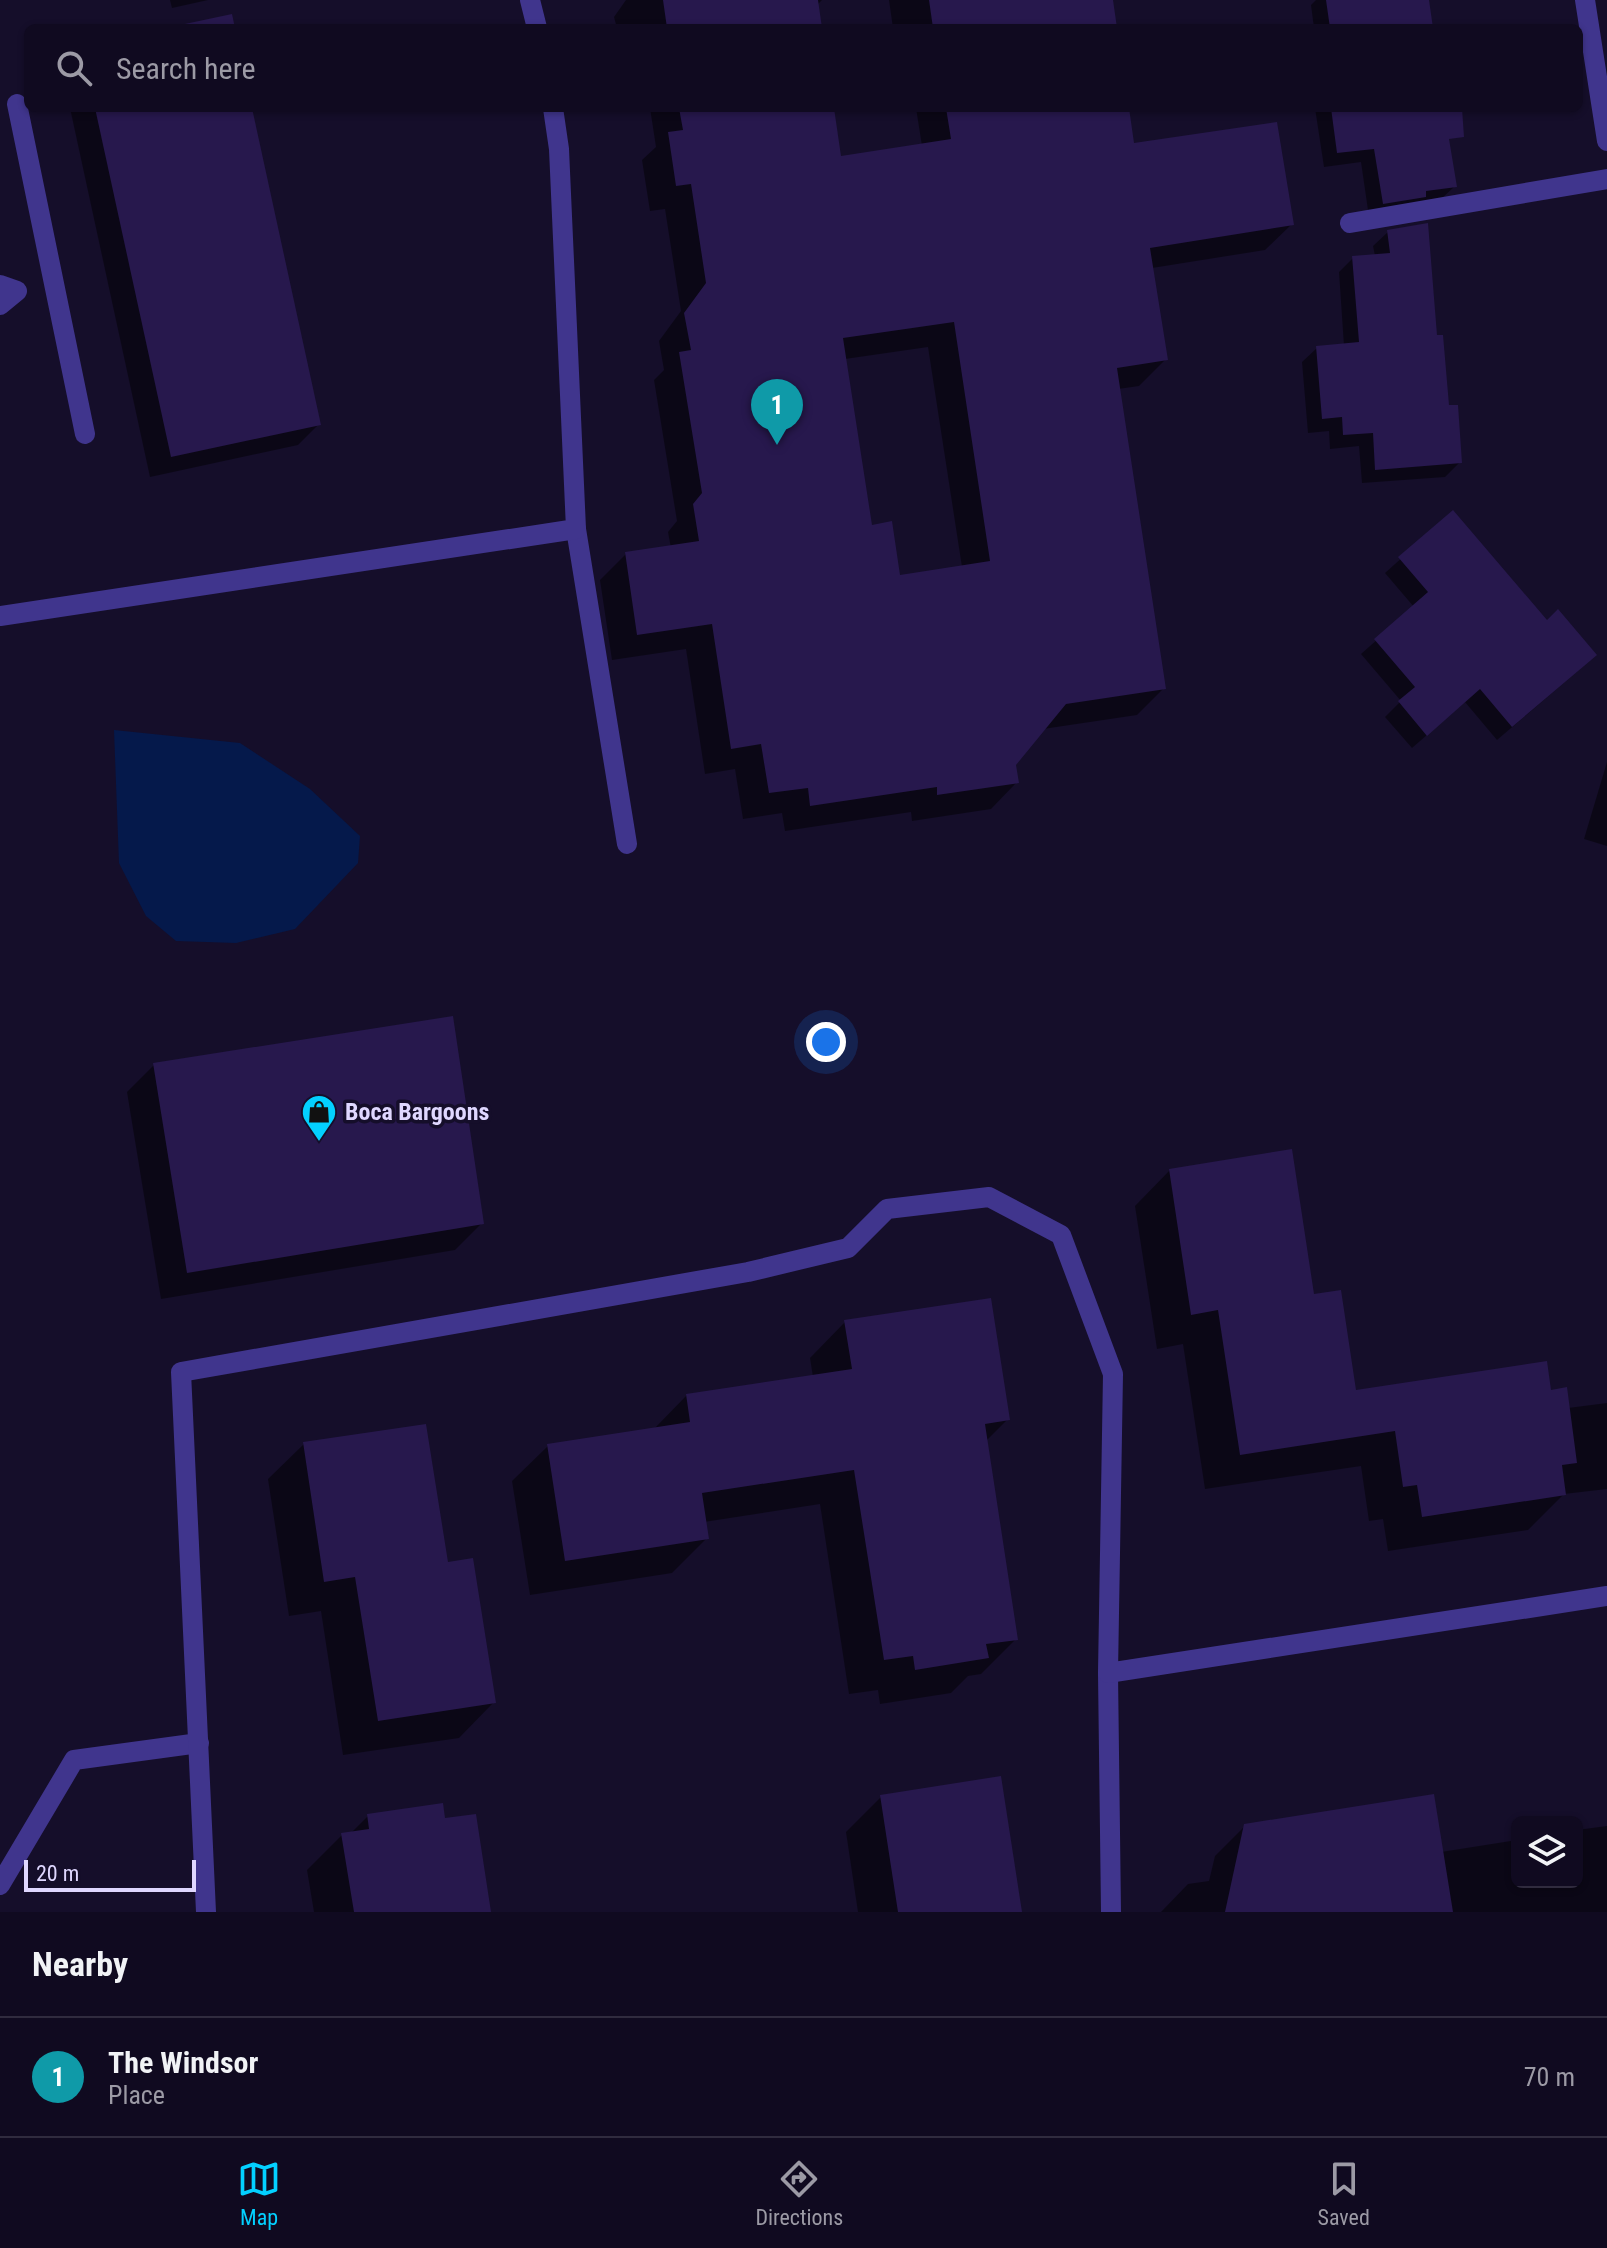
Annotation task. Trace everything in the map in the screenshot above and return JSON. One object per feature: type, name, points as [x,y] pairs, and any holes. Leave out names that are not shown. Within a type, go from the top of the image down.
[{"type":"street","points":[[530,0],[536,24]]},
{"type":"street","points":[[1585,0],[1607,141]]},
{"type":"street","points":[[17,104],[85,434]]},
{"type":"street","points":[[554,112],[559,149],[576,529],[627,844]]},
{"type":"street","points":[[1350,223],[1607,179]]},
{"type":"street","points":[[0,305],[8,288],[54,284]]},
{"type":"street","points":[[0,616],[576,529]]},
{"type":"street","points":[[206,1912],[181,1372],[748,1272],[848,1248],[887,1209],[989,1197],[1061,1235],[1113,1374],[1108,1673],[1111,1912]]},
{"type":"street","points":[[1108,1673],[1607,1596]]},
{"type":"street","points":[[0,1885],[74,1760],[199,1743]]},
{"type":"water","points":[[114,730],[240,743],[310,789],[360,836],[358,863],[295,929],[236,943],[176,941],[146,916],[119,863]]},
{"type":"building","points":[[663,0],[818,0],[821,24],[666,24]]},
{"type":"building","points":[[929,0],[1113,0],[1116,24],[932,24]]},
{"type":"building","points":[[1326,0],[1429,0],[1432,24],[1329,24]]},
{"type":"building","points":[[232,14],[234,24],[185,24]]},
{"type":"building","points":[[96,112],[253,112],[321,425],[171,457]]},
{"type":"building","points":[[680,112],[835,112],[841,156],[951,139],[947,112],[1130,112],[1134,143],[1277,122],[1294,225],[1150,248],[1168,360],[1117,368],[1166,689],[1066,704],[1016,765],[1019,783],[937,795],[937,787],[810,806],[808,788],[769,793],[761,744],[731,749],[712,624],[637,635],[625,552],[699,541],[693,504],[702,493],[679,352],[691,350],[684,313],[706,283],[691,184],[676,186],[668,132],[683,130]],"holes":[[[954,322],[990,561],[900,575],[892,521],[872,525],[843,338]]]},
{"type":"building","points":[[1332,112],[1462,112],[1464,137],[1449,139],[1457,187],[1426,191],[1426,197],[1383,204],[1374,149],[1337,153]]},
{"type":"building","points":[[1428,223],[1437,335],[1443,335],[1449,405],[1458,405],[1462,463],[1375,470],[1373,433],[1343,435],[1342,417],[1322,419],[1316,346],[1359,342],[1352,256],[1390,253],[1387,230]]},
{"type":"building","points":[[1453,510],[1547,620],[1558,609],[1597,655],[1512,727],[1480,689],[1427,736],[1398,701],[1415,687],[1374,639],[1428,592],[1398,557]]},
{"type":"building","name":"Boca Bargoons","points":[[453,1016],[484,1224],[187,1273],[153,1063]]},
{"type":"building","points":[[1292,1149],[1314,1294],[1341,1290],[1356,1390],[1547,1361],[1551,1390],[1567,1387],[1577,1463],[1562,1465],[1566,1495],[1422,1517],[1417,1485],[1403,1487],[1395,1431],[1240,1455],[1218,1310],[1191,1315],[1169,1169]]},
{"type":"building","points":[[991,1298],[1010,1420],[985,1424],[1018,1640],[986,1644],[989,1658],[915,1670],[913,1656],[884,1660],[854,1470],[702,1493],[709,1539],[565,1561],[547,1444],[690,1422],[686,1394],[852,1369],[844,1320]]},
{"type":"building","points":[[426,1424],[448,1562],[473,1558],[496,1703],[378,1721],[355,1577],[324,1582],[303,1442]]},
{"type":"building","points":[[1001,1776],[1022,1912],[898,1912],[880,1795]]},
{"type":"building","points":[[1434,1794],[1453,1912],[1225,1912],[1244,1824]]},
{"type":"building","points":[[443,1803],[445,1818],[476,1814],[491,1912],[354,1912],[341,1833],[369,1829],[367,1814]]},
{"type":"place","name":"The Windsor","points":[[777,445]]},
{"type":"place","name":"Boca Bargoons","points":[[319,1143]]}]
